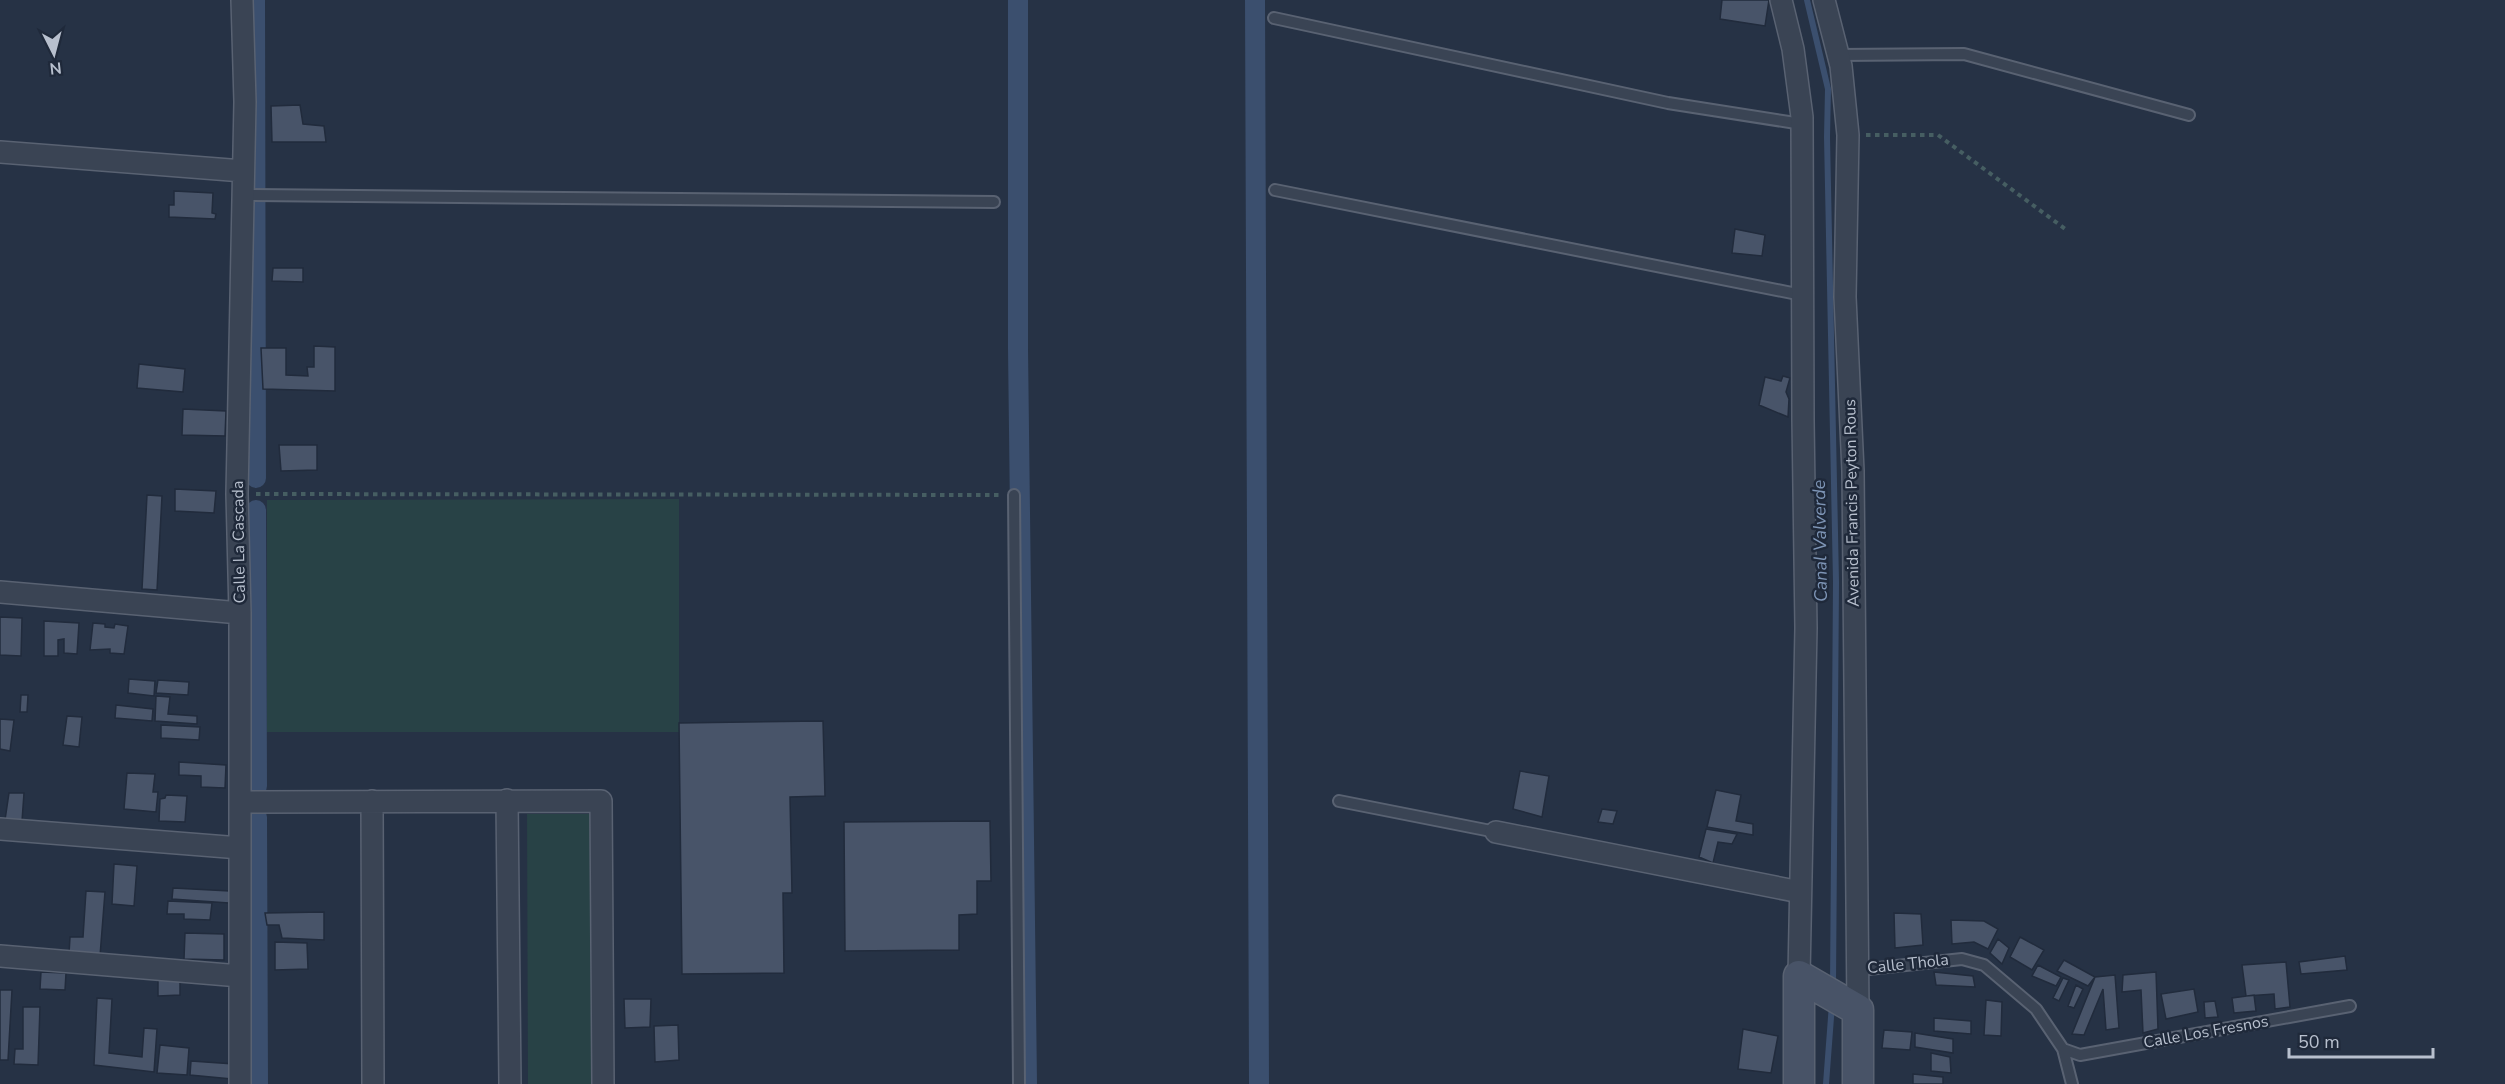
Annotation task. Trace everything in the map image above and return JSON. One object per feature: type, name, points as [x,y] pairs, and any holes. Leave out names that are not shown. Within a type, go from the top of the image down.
[{"type":"street","name":"Calle La Cascada","points":[[240,1084],[240,613],[237,494],[243,195],[242,0]]},
{"type":"street","points":[[1781,0],[1793,49],[1802,124],[1806,628],[1805,768],[1800,892],[1858,1084]]},
{"type":"street","name":"Avenida Francis Peyton Rous","points":[[1824,0],[1846,98],[1848,135],[1845,297],[1853,471],[1859,970],[1830,993]]},
{"type":"street","points":[[0,152],[243,171]]},
{"type":"street","points":[[0,592],[240,613]]},
{"type":"street","points":[[507,800],[510,1084]]},
{"type":"street","points":[[372,801],[372,1084]]},
{"type":"street","points":[[240,802],[601,801],[603,1084]]},
{"type":"street","points":[[0,829],[240,848]]},
{"type":"street","points":[[1496,832],[1800,892]]},
{"type":"street","points":[[0,956],[240,976]]},
{"type":"street","points":[[1799,1084],[1830,993]]},
{"type":"lane","points":[[1274,18],[1668,103],[1802,124]]},
{"type":"lane","points":[[1838,55],[1964,54],[2190,115]]},
{"type":"lane","points":[[1275,190],[1802,295]]},
{"type":"lane","points":[[243,195],[994,202]]},
{"type":"lane","points":[[1014,495],[1019,1084]]},
{"type":"lane","points":[[1339,801],[1496,832]]},
{"type":"lane","name":"Calle Thola","points":[[1859,970],[1962,959],[1984,965],[2036,1009],[2063,1049],[2072,1084]]},
{"type":"lane","name":"Calle Los Fresnos","points":[[2063,1049],[2080,1055],[2350,1006]]},
{"type":"path","points":[[1848,135],[1938,135],[2068,231]]},
{"type":"path","points":[[237,494],[1014,495]]},
{"type":"green space","points":[[679,499],[679,732],[267,732],[267,500]]},
{"type":"green space","points":[[527,814],[592,814],[592,1084],[528,1084]]},
{"type":"building","points":[[1722,0],[1769,0],[1765,26],[1720,19]]},
{"type":"building","points":[[300,105],[303,124],[324,126],[326,142],[272,142],[271,106]]},
{"type":"building","points":[[174,191],[213,193],[212,213],[216,214],[215,219],[169,217],[169,205],[174,205]]},
{"type":"building","points":[[1735,229],[1765,235],[1762,256],[1732,253]]},
{"type":"building","points":[[273,268],[303,268],[303,282],[272,281]]},
{"type":"building","points":[[314,346],[335,347],[335,391],[263,389],[261,348],[286,348],[286,375],[308,376],[307,367],[314,367]]},
{"type":"building","points":[[139,364],[185,369],[183,392],[137,388]]},
{"type":"building","points":[[1783,376],[1790,378],[1786,392],[1789,399],[1788,417],[1759,405],[1765,377],[1781,381]]},
{"type":"building","points":[[183,409],[226,411],[225,436],[182,435]]},
{"type":"building","points":[[279,445],[317,445],[317,470],[281,471]]},
{"type":"building","points":[[175,489],[216,491],[214,513],[175,511]]},
{"type":"building","points":[[147,495],[162,496],[157,590],[142,589]]},
{"type":"building","points":[[0,617],[22,618],[21,656],[0,655]]},
{"type":"building","points":[[44,621],[79,623],[77,654],[64,653],[64,639],[58,640],[58,656],[44,656]]},
{"type":"building","points":[[93,623],[105,624],[105,627],[114,628],[115,624],[128,626],[124,654],[110,653],[110,649],[90,650]]},
{"type":"building","points":[[129,679],[155,681],[154,696],[128,693]]},
{"type":"building","points":[[158,680],[189,682],[188,695],[156,693]]},
{"type":"building","points":[[21,695],[28,695],[27,712],[20,712]]},
{"type":"building","points":[[156,696],[170,697],[168,714],[197,716],[197,724],[155,721]]},
{"type":"building","points":[[116,705],[153,709],[152,721],[115,718]]},
{"type":"building","points":[[67,716],[82,717],[79,747],[63,745]]},
{"type":"building","points":[[0,719],[14,720],[10,751],[0,749]]},
{"type":"building","points":[[823,721],[825,796],[790,797],[792,893],[783,893],[784,973],[682,974],[679,723]]},
{"type":"building","points":[[161,725],[200,727],[199,740],[161,738]]},
{"type":"building","points":[[179,762],[226,765],[225,788],[201,787],[201,776],[179,775]]},
{"type":"building","points":[[1520,771],[1549,776],[1542,817],[1513,809]]},
{"type":"building","points":[[127,773],[155,774],[153,792],[158,792],[156,812],[124,809]]},
{"type":"building","points":[[1716,790],[1741,795],[1736,821],[1753,824],[1753,835],[1707,827]]},
{"type":"building","points":[[9,793],[24,793],[22,821],[5,820]]},
{"type":"building","points":[[166,795],[187,796],[185,822],[159,821],[160,799],[165,798]]},
{"type":"building","points":[[1602,809],[1617,811],[1613,824],[1598,822]]},
{"type":"building","points":[[990,821],[991,881],[977,881],[977,914],[959,915],[959,950],[845,951],[844,822]]},
{"type":"building","points":[[1706,829],[1737,834],[1732,844],[1718,842],[1713,863],[1699,857]]},
{"type":"building","points":[[114,864],[137,866],[134,906],[112,904]]},
{"type":"building","points":[[173,888],[230,891],[229,903],[172,899]]},
{"type":"building","points":[[86,891],[105,892],[100,956],[69,954],[70,937],[83,937]]},
{"type":"building","points":[[168,901],[212,903],[210,920],[184,919],[184,914],[167,914]]},
{"type":"building","points":[[324,912],[324,940],[282,938],[279,925],[267,925],[265,913]]},
{"type":"building","points":[[1894,913],[1921,914],[1923,945],[1895,948]]},
{"type":"building","points":[[1951,920],[1984,921],[1998,929],[1988,949],[1974,942],[1952,944]]},
{"type":"building","points":[[185,933],[224,934],[224,960],[184,959]]},
{"type":"building","points":[[2020,937],[2044,950],[2032,970],[2010,957]]},
{"type":"building","points":[[1998,939],[2009,948],[2002,964],[1990,953]]},
{"type":"building","points":[[275,942],[307,943],[308,969],[275,970]]},
{"type":"building","points":[[2345,956],[2347,970],[2301,974],[2299,962]]},
{"type":"building","points":[[2064,960],[2095,977],[2088,986],[2057,971]]},
{"type":"building","points":[[2286,962],[2290,1007],[2275,1009],[2274,994],[2246,996],[2242,965]]},
{"type":"building","points":[[2038,965],[2061,977],[2056,986],[2032,976]]},
{"type":"building","points":[[41,972],[66,973],[65,990],[40,989]]},
{"type":"building","points":[[1934,972],[1973,976],[1975,987],[1936,985]]},
{"type":"building","points":[[2156,972],[2158,1029],[2143,1033],[2141,990],[2122,992],[2123,975]]},
{"type":"building","points":[[158,975],[180,981],[180,995],[158,996]]},
{"type":"building","points":[[2115,975],[2119,1028],[2106,1030],[2103,989],[2084,1035],[2072,1034],[2095,977]]},
{"type":"building","points":[[2063,978],[2069,980],[2059,1001],[2053,998]]},
{"type":"building","points":[[2076,985],[2083,989],[2074,1008],[2068,1006]]},
{"type":"building","points":[[2194,989],[2198,1012],[2166,1019],[2161,994]]},
{"type":"building","points":[[0,990],[12,990],[8,1060],[0,1060]]},
{"type":"building","points":[[2254,995],[2256,1011],[2234,1013],[2232,998]]},
{"type":"building","points":[[97,998],[112,999],[109,1053],[142,1057],[144,1028],[157,1029],[154,1072],[94,1065]]},
{"type":"building","points":[[624,999],[651,999],[650,1027],[625,1028]]},
{"type":"building","points":[[1986,1000],[2002,1002],[2001,1036],[1984,1035]]},
{"type":"building","points":[[2215,1001],[2218,1017],[2205,1018],[2204,1002]]},
{"type":"building","points":[[23,1007],[40,1007],[38,1065],[14,1064],[15,1049],[23,1049]]},
{"type":"building","points":[[1934,1018],[1971,1021],[1971,1034],[1934,1031]]},
{"type":"building","points":[[678,1025],[679,1060],[655,1062],[654,1026]]},
{"type":"building","points":[[1743,1029],[1778,1036],[1771,1073],[1738,1069]]},
{"type":"building","points":[[1884,1030],[1912,1032],[1910,1050],[1882,1048]]},
{"type":"building","points":[[1915,1033],[1953,1039],[1953,1053],[1915,1047]]},
{"type":"building","points":[[160,1045],[189,1048],[187,1075],[157,1073]]},
{"type":"building","points":[[1931,1053],[1950,1057],[1951,1073],[1931,1071]]},
{"type":"building","points":[[191,1061],[234,1064],[232,1079],[190,1075]]},
{"type":"building","points":[[1913,1074],[1943,1077],[1943,1084],[1913,1084]]},
{"type":"waterway","points":[[255,0],[256,478]]},
{"type":"waterway","points":[[1018,0],[1018,349],[1027,1084]]},
{"type":"waterway","points":[[1255,0],[1259,1084]]},
{"type":"waterway","name":"Canal Valverde","points":[[1807,0],[1828,89],[1836,582],[1833,985]]},
{"type":"waterway","points":[[256,510],[257,786]]},
{"type":"waterway","points":[[257,817],[258,1084]]},
{"type":"waterway","name":"Canal Valverde","points":[[1826,1084],[1832,1004]]}]
